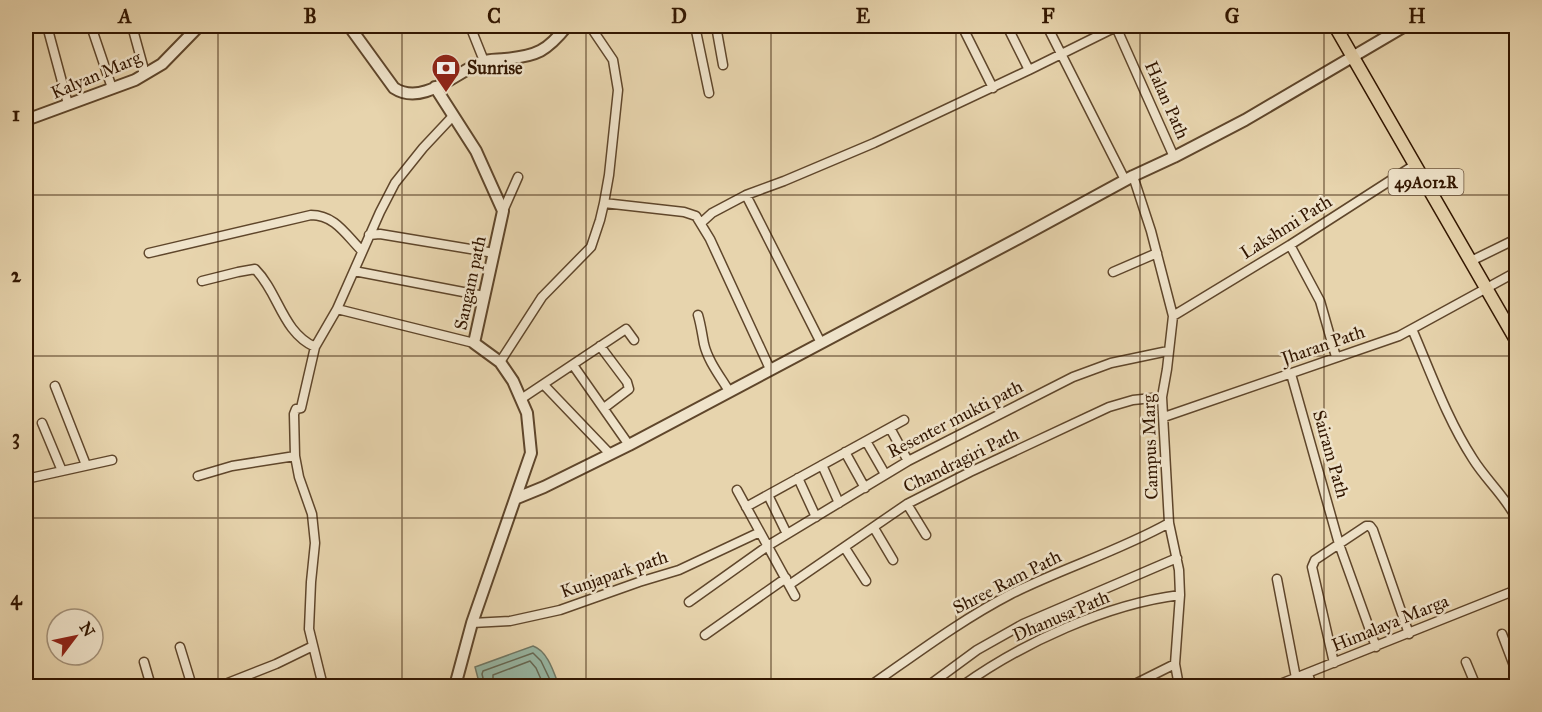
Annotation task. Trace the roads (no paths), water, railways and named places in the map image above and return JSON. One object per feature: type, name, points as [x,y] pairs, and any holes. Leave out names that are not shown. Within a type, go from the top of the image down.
[{"type":"main road","name":"49A012R","points":[[1335,26],[1516,339]]},
{"type":"street","points":[[48,26],[68,104]]},
{"type":"street","points":[[91,26],[112,88]]},
{"type":"street","points":[[132,26],[143,66],[142,75]]},
{"type":"street","name":"Kalyan Marg","points":[[26,120],[142,75],[162,64],[199,26]]},
{"type":"street","points":[[349,26],[396,90],[405,93],[435,87],[484,61],[533,54],[552,44],[567,26]]},
{"type":"street","points":[[470,26],[484,61]]},
{"type":"street","points":[[500,362],[542,297],[591,247],[600,220],[609,175],[618,90],[613,60],[590,26]]},
{"type":"street","points":[[695,26],[709,93]]},
{"type":"street","points":[[716,26],[723,64]]},
{"type":"street","points":[[962,26],[993,88]]},
{"type":"street","points":[[1007,26],[1029,70]]},
{"type":"street","name":"Campus Marg","points":[[1047,26],[1129,178],[1157,253],[1173,316],[1162,397],[1169,523],[1178,558],[1180,596],[1175,664],[1179,687]]},
{"type":"street","points":[[701,223],[712,213],[746,195],[874,143],[993,88],[1118,26]]},
{"type":"street","name":"Halan Path","points":[[1118,26],[1174,157]]},
{"type":"street","points":[[517,498],[553,483],[629,445],[1129,178],[1245,120],[1405,26]]},
{"type":"street","points":[[435,87],[476,151],[503,211]]},
{"type":"street","points":[[323,687],[308,618],[315,543],[312,514],[299,477],[295,456],[294,414],[301,408],[315,346],[337,309],[395,183],[453,116]]},
{"type":"street","name":"Lakshmi Path","points":[[1173,316],[1290,245],[1416,164]]},
{"type":"street","points":[[503,211],[518,177]]},
{"type":"street","points":[[746,195],[821,343]]},
{"type":"street","points":[[604,203],[684,212],[696,216],[770,369]]},
{"type":"street","name":"Sangam path","points":[[455,687],[472,623],[531,453],[527,413],[513,381],[500,362],[474,343],[503,211]]},
{"type":"street","points":[[149,253],[310,215],[323,215],[336,223],[362,251]]},
{"type":"street","points":[[369,236],[380,234],[494,253]]},
{"type":"street","points":[[1471,261],[1516,239]]},
{"type":"street","points":[[1290,245],[1320,301],[1336,357]]},
{"type":"street","points":[[1113,272],[1157,253]]},
{"type":"street","points":[[202,281],[255,269],[290,327],[299,337],[315,346]]},
{"type":"street","points":[[354,271],[484,296]]},
{"type":"street","name":"Jharan Path","points":[[1164,417],[1399,336],[1516,272]]},
{"type":"street","points":[[337,309],[474,343]]},
{"type":"street","points":[[698,315],[709,359],[729,391]]},
{"type":"street","points":[[520,399],[626,329],[634,340]]},
{"type":"street","points":[[1412,329],[1453,427],[1473,461],[1503,497],[1516,518]]},
{"type":"street","points":[[600,346],[627,382],[629,389],[604,408]]},
{"type":"street","name":"Resenter mukti path","points":[[689,602],[769,544],[908,461],[1073,377],[1111,363],[1168,351]]},
{"type":"street","points":[[573,365],[629,445]]},
{"type":"street","name":"Sairam Path","points":[[1291,374],[1339,544],[1376,647]]},
{"type":"street","points":[[544,385],[610,454]]},
{"type":"street","points":[[55,386],[86,465]]},
{"type":"street","name":"Chandragiri Path","points":[[705,635],[788,581],[845,548],[907,504],[1108,407],[1133,400],[1162,397]]},
{"type":"street","points":[[746,507],[903,420]]},
{"type":"street","points":[[42,423],[62,471]]},
{"type":"street","points":[[890,428],[908,461]]},
{"type":"street","points":[[866,441],[885,474]]},
{"type":"street","points":[[845,452],[865,488]]},
{"type":"street","points":[[198,476],[232,466],[295,456]]},
{"type":"street","points":[[26,479],[112,460]]},
{"type":"street","points":[[822,465],[839,503]]},
{"type":"street","points":[[798,478],[816,517]]},
{"type":"street","points":[[737,490],[759,532],[769,544],[795,596]]},
{"type":"street","points":[[768,495],[787,534]]},
{"type":"street","points":[[907,504],[926,536]]},
{"type":"street","name":"Shree Ram Path","points":[[870,687],[954,627],[1009,595],[1152,533],[1169,523]]},
{"type":"street","points":[[1334,663],[1312,567],[1315,560],[1366,526],[1370,526],[1409,634]]},
{"type":"street","points":[[874,528],[892,560]]},
{"type":"street","name":"Kunjapark path","points":[[472,623],[510,621],[560,610],[679,570],[759,532]]},
{"type":"street","points":[[845,548],[866,581]]},
{"type":"street","points":[[928,687],[977,650],[1023,624],[1178,558]]},
{"type":"street","points":[[1277,579],[1296,678]]},
{"type":"street","name":"Himalaya Marga","points":[[1275,687],[1516,590]]},
{"type":"street","name":"Dhanusa Path","points":[[963,687],[984,670],[1032,644],[1086,621],[1153,599],[1180,596]]},
{"type":"street","points":[[1502,634],[1516,671]]},
{"type":"street","points":[[220,687],[313,646]]},
{"type":"street","points":[[180,647],[192,687]]},
{"type":"street","points":[[144,662],[151,687]]},
{"type":"street","points":[[1466,662],[1476,687]]},
{"type":"street","points":[[1131,687],[1175,664]]},
{"type":"street","points":[[1308,674],[1312,687]]},
{"type":"street","points":[[199,687],[207,684],[210,687]]},
{"type":"water","points":[[533,646],[546,657],[559,686],[480,686],[475,667]]},
{"type":"place","name":"Sunrise","points":[[446,94]]}]
